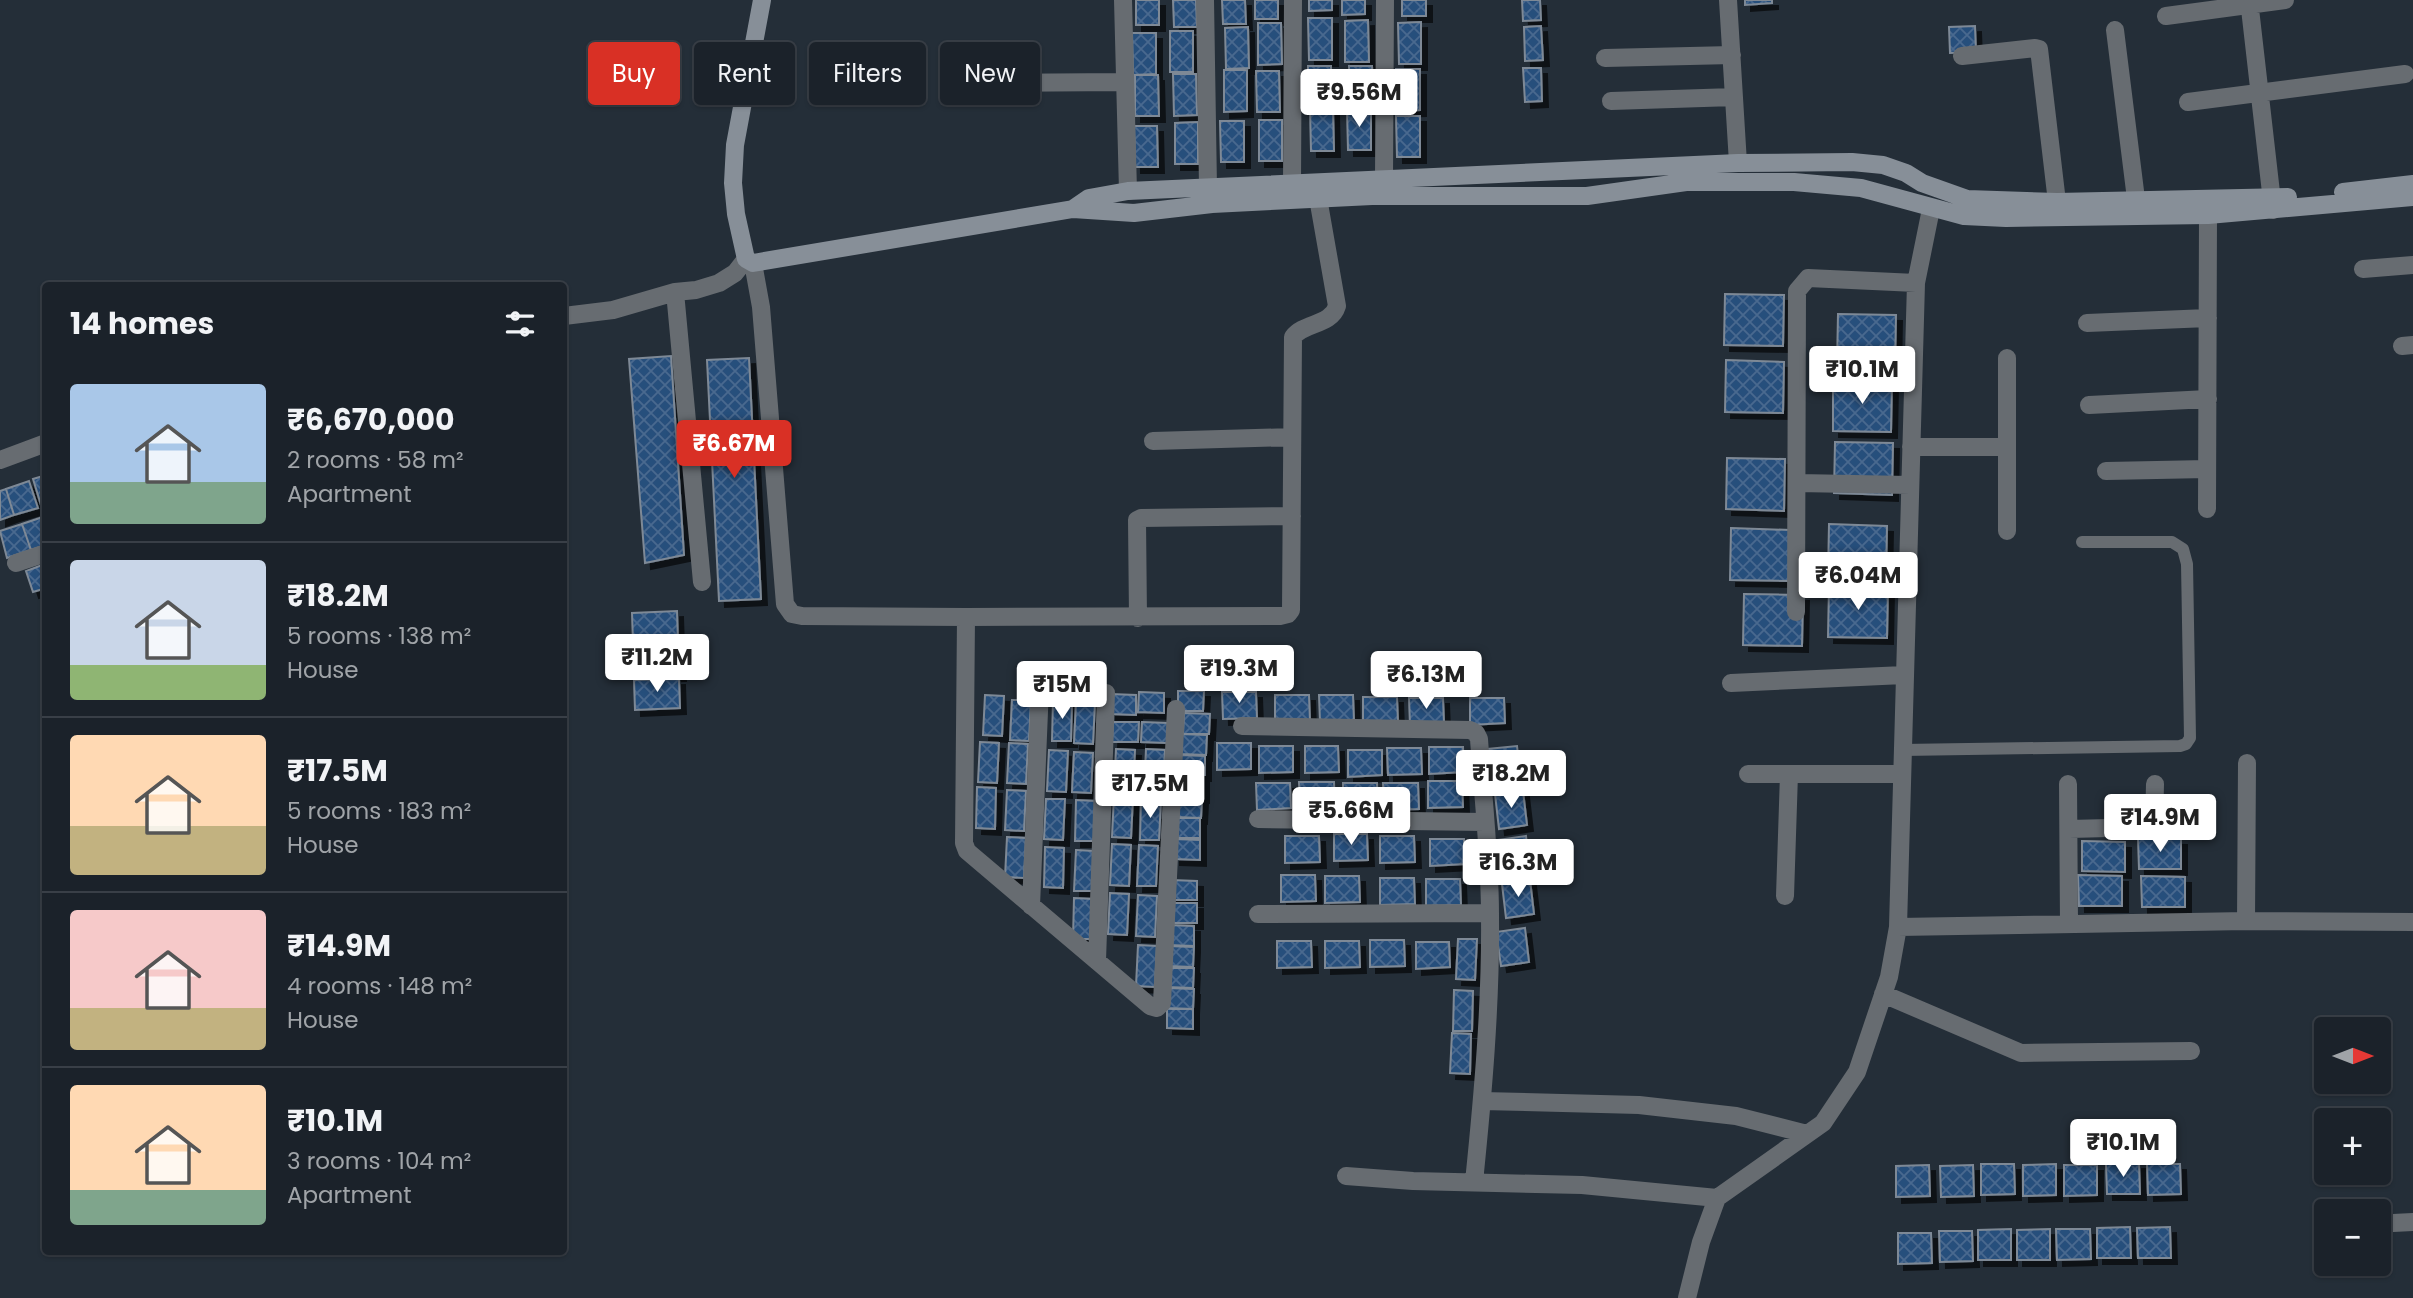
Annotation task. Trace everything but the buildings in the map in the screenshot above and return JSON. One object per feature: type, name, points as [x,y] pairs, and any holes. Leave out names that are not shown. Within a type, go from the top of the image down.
[{"type":"street","points":[[762,0],[735,145],[736,214],[761,307],[785,604],[792,614],[1138,618],[1288,614],[1292,610],[1293,337],[1297,332],[1332,316],[1338,306],[1318,198]]},
{"type":"street","points":[[1124,0],[1128,191]]},
{"type":"street","points":[[1205,0],[1208,187]]},
{"type":"street","points":[[1292,183],[1293,0]]},
{"type":"street","points":[[1384,178],[1385,0]]},
{"type":"street","points":[[1728,0],[1738,163]]},
{"type":"street","points":[[2166,16],[2285,0]]},
{"type":"street","points":[[2249,3],[2272,204]]},
{"type":"street","points":[[2116,30],[2137,199]]},
{"type":"street","points":[[1962,56],[2039,49],[2057,202]]},
{"type":"street","points":[[1605,58],[1732,55]]},
{"type":"street","points":[[2188,102],[2405,74]]},
{"type":"street","points":[[1040,83],[1125,82]]},
{"type":"street","points":[[1611,101],[1734,97]]},
{"type":"street","points":[[1073,209],[1089,198],[1128,191],[1738,163],[1870,164],[1906,173],[1922,183],[1967,199],[2057,202],[2137,199],[2272,204],[2413,197]]},
{"type":"street","points":[[1870,164],[1897,198]]},
{"type":"street","points":[[567,317],[613,310],[675,292],[696,290],[719,283],[749,261],[1073,209],[1134,213],[1212,204],[1440,194],[1587,196],[1686,182],[1794,181],[1861,188],[1957,215],[2006,218],[2208,215],[2413,184]]},
{"type":"street","points":[[1957,215],[1959,196]]},
{"type":"street","points":[[1686,1298],[1701,1242],[1717,1198],[1823,1123],[1857,1072],[1889,977],[1898,927],[1916,283],[1931,209]]},
{"type":"street","points":[[2207,509],[2208,215]]},
{"type":"street","points":[[2363,269],[2413,265]]},
{"type":"street","points":[[1796,612],[1797,291],[1808,278],[1916,283]]},
{"type":"street","points":[[675,292],[702,582]]},
{"type":"street","points":[[2087,323],[2208,318]]},
{"type":"street","points":[[2007,358],[2007,531]]},
{"type":"street","points":[[2089,405],[2208,398]]},
{"type":"street","points":[[1153,441],[1292,437]]},
{"type":"street","points":[[0,460],[42,444]]},
{"type":"street","points":[[1911,447],[2007,447]]},
{"type":"street","points":[[2106,471],[2207,470]]},
{"type":"street","points":[[1797,483],[1910,485]]},
{"type":"street","points":[[1138,618],[1137,520],[1292,516]]},
{"type":"street","points":[[16,563],[42,554]]},
{"type":"street","points":[[966,617],[964,843],[972,857],[1150,1006],[1157,1008],[1162,1003],[1176,709]]},
{"type":"street","points":[[1731,683],[1904,674]]},
{"type":"street","points":[[1031,906],[1040,687]]},
{"type":"street","points":[[1097,961],[1106,693]]},
{"type":"street","points":[[1242,726],[1470,730],[1476,733],[1479,739],[1490,913],[1482,1101],[1474,1182]]},
{"type":"street","points":[[2246,921],[2247,762]]},
{"type":"street","points":[[1748,774],[1902,774]]},
{"type":"street","points":[[1785,896],[1789,774]]},
{"type":"street","points":[[2068,784],[2069,924]]},
{"type":"street","points":[[2154,827],[2155,784]]},
{"type":"street","points":[[1258,819],[1485,821]]},
{"type":"street","points":[[2068,829],[2190,826]]},
{"type":"street","points":[[1258,914],[1490,913]]},
{"type":"street","points":[[1898,927],[2246,921],[2413,922]]},
{"type":"street","points":[[1883,994],[2021,1053],[2191,1051]]},
{"type":"street","points":[[1482,1101],[1639,1105],[1736,1116],[1807,1134]]},
{"type":"street","points":[[1346,1176],[1582,1185],[1717,1198]]},
{"type":"street","points":[[2393,1223],[2413,1222]]},
{"type":"lane","points":[[1902,750],[2186,744],[2190,738],[2187,564],[2183,549],[2172,542],[2082,542]]}]
